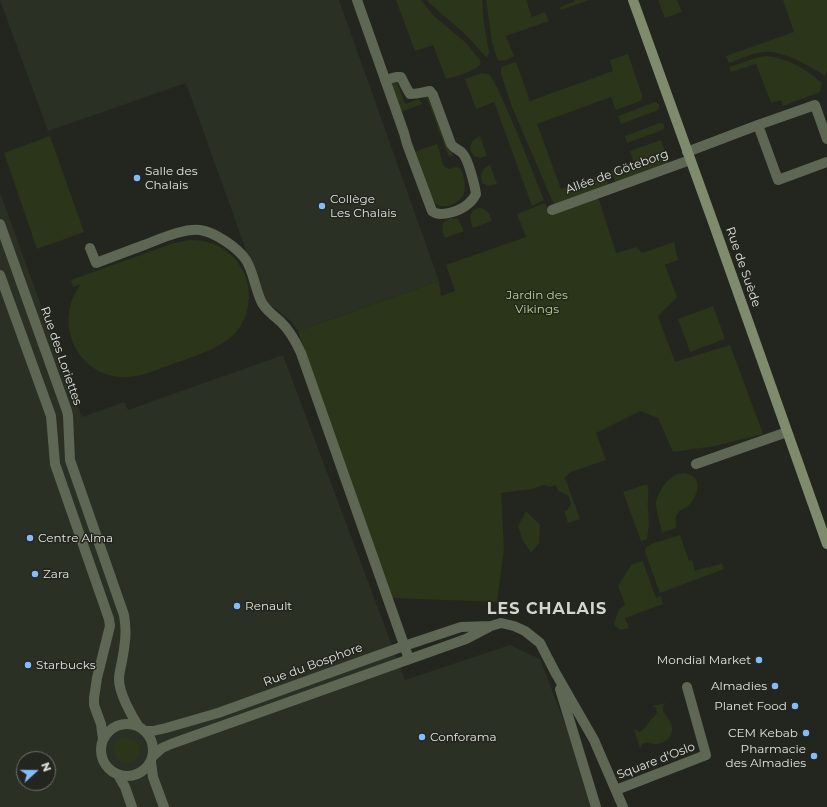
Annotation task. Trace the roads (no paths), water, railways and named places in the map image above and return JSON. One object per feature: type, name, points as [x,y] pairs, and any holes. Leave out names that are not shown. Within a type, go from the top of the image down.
[{"type":"main road","name":"Rue de Suède","points":[[633,0],[827,544]]},
{"type":"street","points":[[357,0],[407,144],[432,211],[435,214],[440,214],[461,209],[468,204],[476,194],[474,185],[465,156],[451,144],[433,95],[430,91],[410,94],[401,78],[396,77],[385,80]]},
{"type":"street","name":"Allée de Göteborg","points":[[552,210],[689,156],[758,125],[815,105],[827,139]]},
{"type":"street","points":[[758,125],[778,180],[827,162]]},
{"type":"street","name":"Rue des Loriettes","points":[[0,224],[67,411],[70,460],[124,615],[126,627],[119,680],[120,687],[131,716],[142,729]]},
{"type":"street","points":[[90,248],[96,263],[171,235],[201,230],[224,240],[236,249],[246,260],[261,301],[271,315],[286,328],[297,344],[301,353],[409,659]]},
{"type":"street","points":[[0,274],[51,416],[55,464],[109,619],[110,626],[97,678],[94,698],[94,705],[101,724],[103,739]]},
{"type":"street","points":[[696,464],[787,432]]},
{"type":"street","name":"Rue du Bosphore","points":[[152,759],[162,748],[171,744],[466,639],[490,626],[501,623],[514,626],[525,631],[540,643],[554,672],[594,740],[623,807]]},
{"type":"street","name":"Rue du Bosphore","points":[[142,729],[153,731],[218,713],[460,626],[490,626]]},
{"type":"street","name":"Rue du Bosphore","points":[[554,672],[596,807]]},
{"type":"street","name":"Square d'Oslo","points":[[616,790],[706,755],[687,687]]},
{"type":"street","points":[[152,759],[144,770],[136,774],[128,776],[118,775],[111,772],[105,764],[101,745],[103,739],[113,728],[129,724],[142,729],[150,736],[153,747],[153,777],[164,807]]},
{"type":"street","points":[[118,775],[125,787],[132,807]]},
{"type":"place","name":"Salle des Chalais","points":[[137,178]]},
{"type":"place","name":"Collège Les Chalais","points":[[322,206]]},
{"type":"place","name":"Centre Alma","points":[[30,538]]},
{"type":"place","name":"Zara","points":[[35,574]]},
{"type":"place","name":"Renault","points":[[237,606]]},
{"type":"place","name":"Mondial Market","points":[[759,660]]},
{"type":"place","name":"Starbucks","points":[[28,665]]},
{"type":"place","name":"Almadies","points":[[775,686]]},
{"type":"place","name":"Planet Food","points":[[795,706]]},
{"type":"place","name":"CEM Kebab","points":[[806,733]]},
{"type":"place","name":"Conforama","points":[[422,737]]},
{"type":"place","name":"Pharmacie des Almadies","points":[[814,756]]},
{"type":"district","name":"LES CHALAIS","points":[[547,609]]},
{"type":"park label","name":"Jardin des Vikings","points":[[537,302]]}]
